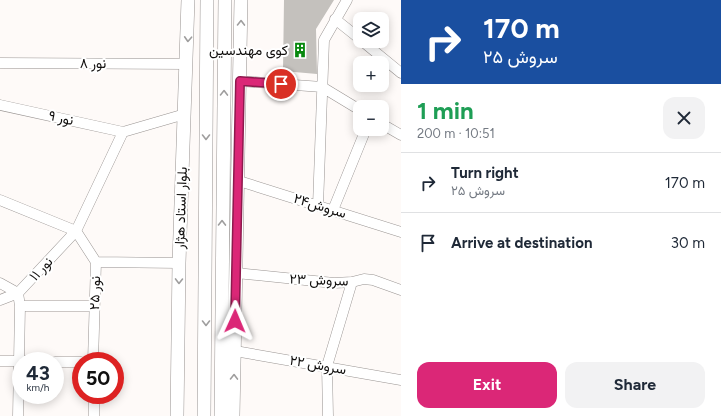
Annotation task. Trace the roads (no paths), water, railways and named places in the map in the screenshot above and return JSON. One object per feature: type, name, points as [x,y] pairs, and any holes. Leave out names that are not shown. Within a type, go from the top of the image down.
[{"type":"main road","name":"بلوار استاد هژار","points":[[177,416],[179,262],[189,14],[188,0]]},
{"type":"main road","name":"بلوار استاد هژار","points":[[204,416],[208,0]]},
{"type":"main road","points":[[220,416],[225,0]]},
{"type":"main road","points":[[233,416],[242,0]]},
{"type":"main road","points":[[189,14],[207,17]]},
{"type":"main road","points":[[222,249],[236,307]]},
{"type":"street","points":[[318,206],[324,40],[347,0]]},
{"type":"street","points":[[335,19],[353,34]]},
{"type":"street","points":[[371,48],[401,73]]},
{"type":"street","name":"نور ۸","points":[[0,63],[186,64]]},
{"type":"street","points":[[240,81],[322,87],[353,106]]},
{"type":"street","name":"نور ۹","points":[[0,105],[123,132]]},
{"type":"street","points":[[123,132],[185,114]]},
{"type":"street","points":[[389,128],[401,135]]},
{"type":"street","name":"نور ۱۱","points":[[0,300],[18,293],[76,231],[123,132]]},
{"type":"street","points":[[333,210],[363,136]]},
{"type":"street","name":"سروش۲۴","points":[[239,181],[401,232]]},
{"type":"street","points":[[0,200],[76,231]]},
{"type":"street","name":"نور ۲۵","points":[[76,231],[96,262],[93,352]]},
{"type":"street","points":[[96,262],[179,262]]},
{"type":"street","name":"سروش ۲۳","points":[[236,274],[334,283],[352,282],[364,279],[372,280],[401,290]]},
{"type":"street","points":[[328,416],[327,366],[352,282]]},
{"type":"street","points":[[0,283],[18,293],[20,306],[20,352]]},
{"type":"street","points":[[20,306],[94,306]]},
{"type":"street","name":"سروش ۲۲","points":[[235,351],[401,380]]},
{"type":"street","points":[[0,361],[12,361]]},
{"type":"street","points":[[18,404],[18,416]]},
{"type":"street","points":[[94,404],[94,416]]},
{"type":"place","name":"کوی مهندسین","points":[[300,50]]}]
